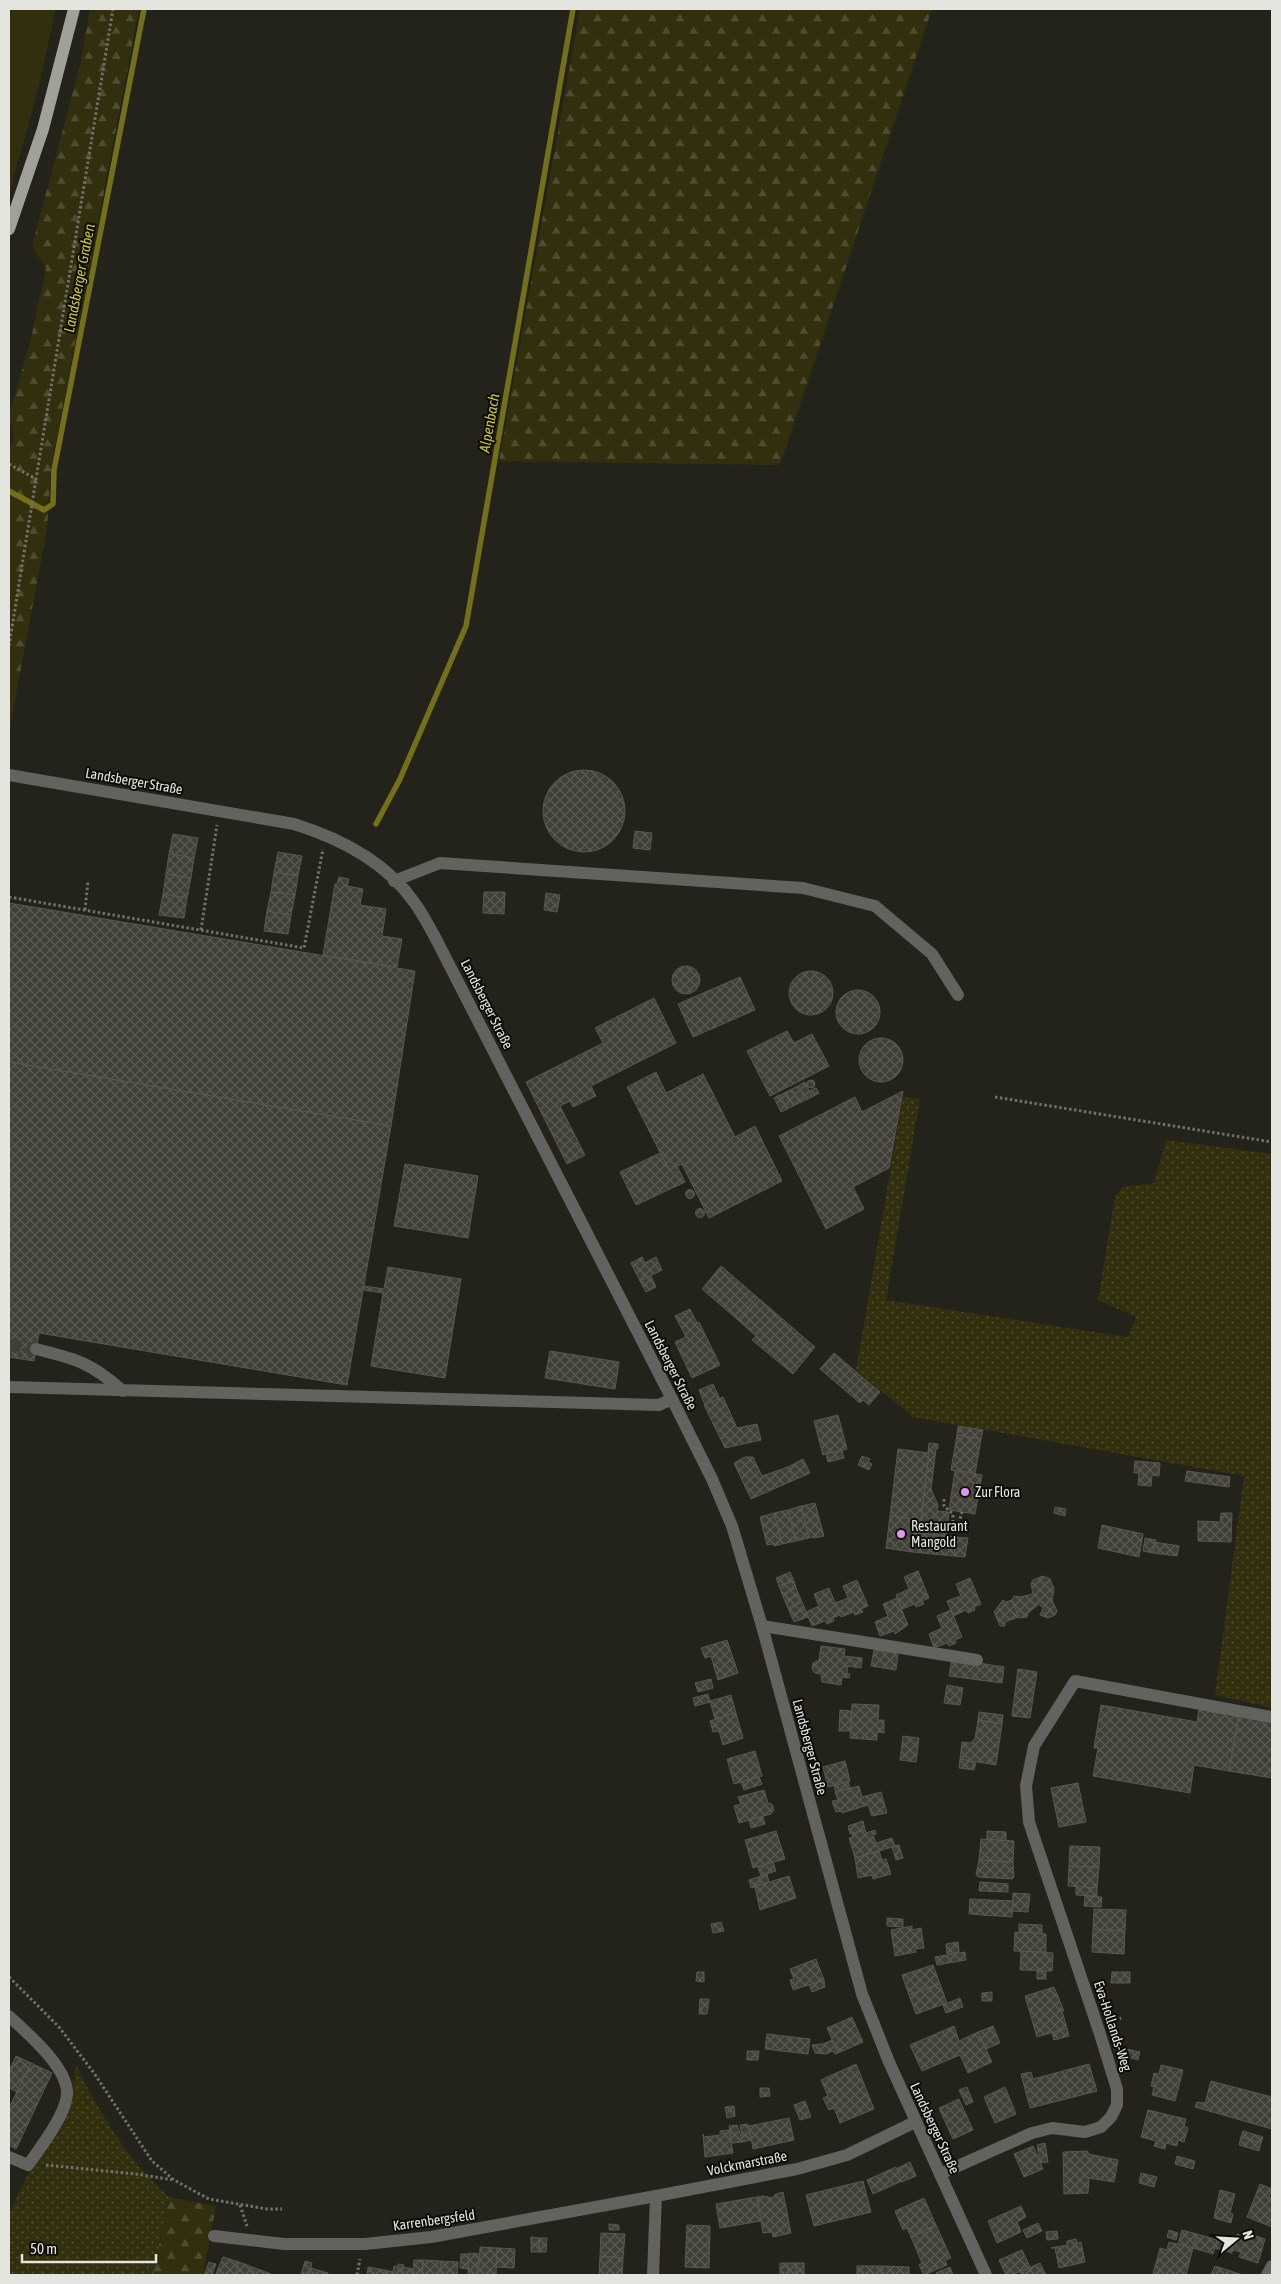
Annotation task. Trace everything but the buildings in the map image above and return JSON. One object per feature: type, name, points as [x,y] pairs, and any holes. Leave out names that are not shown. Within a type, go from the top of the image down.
[{"type":"main road","points":[[9,229],[43,129],[74,9]]},
{"type":"street","name":"Landsberger Straße","points":[[9,775],[294,824],[326,834],[352,847],[394,880],[413,900],[437,941],[672,1399],[712,1479],[732,1526],[762,1626],[862,1994],[915,2122],[986,2275]]},
{"type":"street","points":[[394,880],[440,863],[804,888],[875,906],[932,954],[958,996]]},
{"type":"street","points":[[36,1349],[78,1360],[101,1372],[123,1391]]},
{"type":"street","points":[[9,1388],[659,1405],[672,1399]]},
{"type":"street","points":[[762,1626],[977,1660]]},
{"type":"street","name":"Eva-Hollands-Weg","points":[[940,2174],[1032,2133],[1052,2128],[1085,2132],[1101,2127],[1111,2117],[1117,2105],[1117,2089],[1099,2031],[1029,1822],[1026,1786],[1034,1746],[1075,1681],[1272,1717]]},
{"type":"street","points":[[9,2016],[33,2038],[58,2068],[66,2082],[67,2095],[62,2110],[28,2166],[9,2157]]},
{"type":"street","name":"Volckmarstraße","points":[[656,2196],[797,2169],[847,2155],[915,2122]]},
{"type":"street","points":[[652,2275],[656,2196]]},
{"type":"street","name":"Karrenbergsfeld","points":[[214,2236],[284,2244],[365,2244],[431,2237],[656,2196]]},
{"type":"street","points":[[1267,2275],[1272,2266]]},
{"type":"path","points":[[9,646],[113,9]]},
{"type":"path","points":[[9,464],[36,479]]},
{"type":"path","points":[[201,930],[219,811]]},
{"type":"path","points":[[9,898],[304,948],[326,834]]},
{"type":"path","points":[[85,910],[88,881]]},
{"type":"path","points":[[995,1098],[1272,1142]]},
{"type":"path","points":[[944,1499],[944,1506],[953,1514],[953,1530],[957,1529],[962,1512]]},
{"type":"path","points":[[9,1977],[59,2027],[94,2073],[152,2161],[174,2180],[209,2199],[258,2208],[282,2209]]},
{"type":"path","points":[[28,2166],[58,2164],[174,2180]]},
{"type":"green space","points":[[9,9],[56,9],[37,94],[9,194]]},
{"type":"green space","points":[[90,9],[139,9],[51,468],[47,529],[9,732],[9,447],[14,440],[9,414],[30,343],[46,269],[32,246],[80,65]]},
{"type":"green space","points":[[580,9],[932,9],[780,465],[499,461]]},
{"type":"green space","points":[[903,1097],[920,1099],[886,1300],[1128,1337],[1136,1317],[1098,1300],[1115,1196],[1123,1187],[1154,1183],[1166,1140],[1272,1154],[1272,1708],[1215,1695],[1244,1476],[913,1417],[856,1370]]},
{"type":"green space","points":[[76,2065],[116,2136],[154,2183],[169,2197],[153,2275],[9,2275],[9,2214],[27,2176],[69,2107]]},
{"type":"green space","points":[[169,2197],[216,2206],[203,2275],[153,2275]]},
{"type":"waterway","name":"Landsberger Graben","points":[[9,491],[44,510],[53,504],[54,470],[144,9]]},
{"type":"waterway","name":"Alpenbach","points":[[376,824],[400,779],[466,626],[573,9]]},
{"type":"tunnel","points":[[9,1345],[36,1349]]},
{"type":"place","name":"Zur Flora","points":[[965,1492]]},
{"type":"place","name":"Restaurant Mangold","points":[[901,1534]]}]
